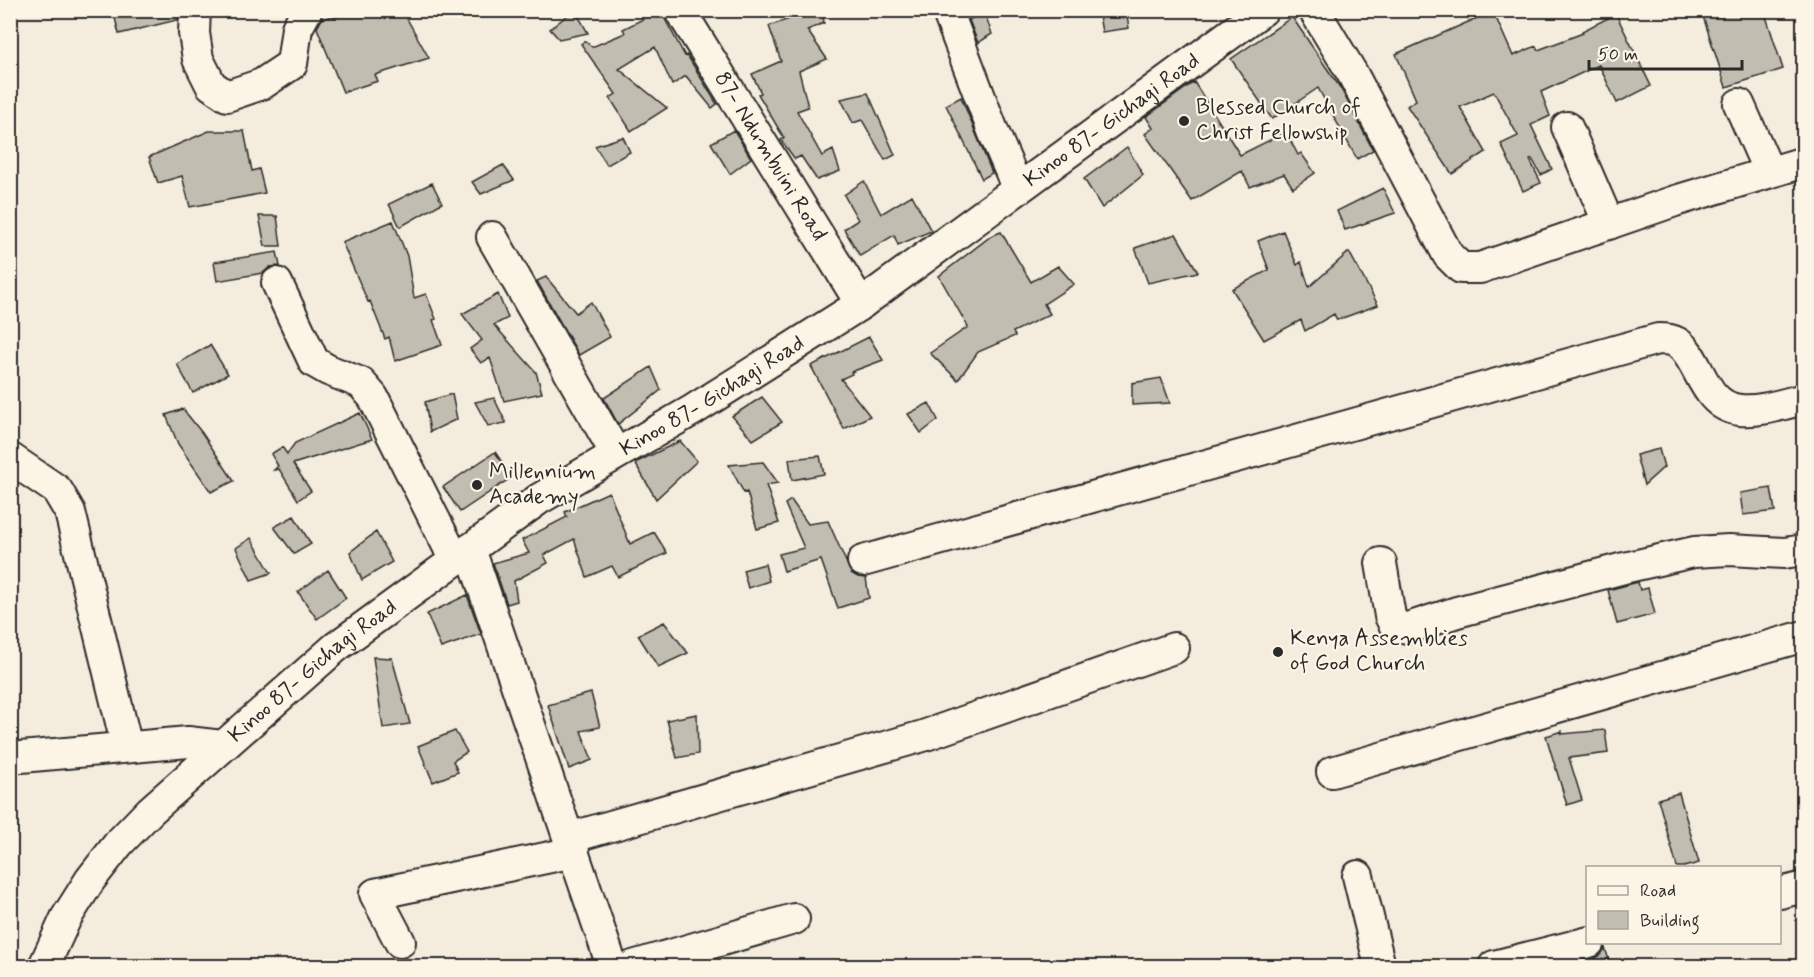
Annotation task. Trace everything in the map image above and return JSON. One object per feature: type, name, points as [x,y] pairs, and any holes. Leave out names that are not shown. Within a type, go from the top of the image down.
[{"type":"street","points":[[195,10],[194,33],[198,59],[211,86],[227,96],[262,84],[292,64],[297,28],[307,10]]},
{"type":"street","name":"87- Ndumbuini Road","points":[[680,10],[861,304]]},
{"type":"street","points":[[947,10],[1018,189]]},
{"type":"street","name":"Kinoo 87- Gichagi Road","points":[[44,966],[66,918],[90,880],[119,843],[150,810],[336,647],[539,499],[693,410],[861,304],[1263,10]]},
{"type":"street","points":[[1314,10],[1352,73],[1448,255],[1461,268],[1480,268],[1803,162]]},
{"type":"street","points":[[1739,104],[1769,172]]},
{"type":"street","points":[[1567,127],[1609,224]]},
{"type":"street","points":[[492,237],[616,454]]},
{"type":"street","points":[[278,283],[314,362],[328,370],[361,382],[373,397],[462,554],[571,845],[612,966]]},
{"type":"street","points":[[863,561],[1658,339],[1675,341],[1686,351],[1700,378],[1720,403],[1738,410],[1761,409],[1803,399]]},
{"type":"street","points":[[10,458],[57,490],[70,512],[127,747]]},
{"type":"street","points":[[1381,563],[1390,616],[1395,626],[1408,628],[1457,612],[1694,552],[1729,550],[1784,553],[1803,550]]},
{"type":"street","points":[[1332,772],[1803,636]]},
{"type":"street","points":[[400,942],[375,894],[571,845],[923,736],[1174,648]]},
{"type":"street","points":[[10,758],[188,742],[222,746]]},
{"type":"street","points":[[1358,876],[1380,966]]},
{"type":"street","points":[[1781,892],[1803,887]]},
{"type":"street","points":[[633,966],[794,920]]},
{"type":"street","points":[[1494,966],[1586,943]]},
{"type":"building","points":[[113,10],[178,10],[177,20],[119,34]]},
{"type":"building","points":[[353,10],[402,10],[429,58],[375,75],[378,81],[343,92],[317,28],[322,19]]},
{"type":"building","points":[[574,10],[588,33],[559,39],[550,29]]},
{"type":"building","points":[[637,10],[660,10],[685,56],[687,55],[717,104],[712,108],[686,76],[672,85],[655,47],[619,69],[667,108],[631,131],[610,98],[616,94],[581,44],[585,41],[592,47],[625,33],[623,29],[643,19]]},
{"type":"building","points":[[815,10],[822,10],[824,23],[807,30],[827,59],[799,71],[808,107],[797,111],[822,156],[833,150],[840,171],[817,180],[801,156],[795,159],[781,140],[784,138],[758,94],[761,93],[752,74],[781,61],[769,26]]},
{"type":"building","points":[[1098,10],[1126,10],[1129,28],[1102,32]]},
{"type":"building","points":[[1701,10],[1764,10],[1783,69],[1726,87]]},
{"type":"building","points":[[984,11],[992,34],[978,43],[969,20]]},
{"type":"building","points":[[1493,11],[1513,56],[1536,46],[1538,50],[1583,33],[1582,31],[1616,14],[1651,86],[1617,103],[1599,65],[1541,92],[1550,116],[1531,125],[1552,169],[1541,175],[1532,159],[1530,160],[1541,183],[1523,191],[1501,144],[1518,136],[1494,92],[1460,107],[1486,152],[1452,174],[1407,106],[1416,100],[1396,54]]},
{"type":"building","points":[[1292,17],[1341,89],[1373,150],[1357,159],[1318,88],[1272,119],[1231,59]]},
{"type":"building","points":[[1194,82],[1240,155],[1286,132],[1298,155],[1301,153],[1315,173],[1293,188],[1284,174],[1250,187],[1242,171],[1192,201],[1145,134],[1153,128],[1146,117]]},
{"type":"building","points":[[868,93],[895,155],[885,160],[862,120],[853,123],[841,99]]},
{"type":"building","points":[[961,97],[992,173],[982,179],[946,105]]},
{"type":"building","points":[[734,130],[751,158],[730,174],[711,143]]},
{"type":"building","points":[[209,131],[244,131],[252,171],[259,169],[265,193],[190,207],[182,176],[158,183],[149,157]]},
{"type":"building","points":[[623,137],[630,152],[607,165],[595,146]]},
{"type":"building","points":[[1127,147],[1143,175],[1102,208],[1084,179]]},
{"type":"building","points":[[503,165],[514,180],[481,194],[472,182]]},
{"type":"building","points":[[864,181],[881,214],[912,195],[931,231],[898,245],[894,235],[860,256],[844,229],[858,220],[844,195]]},
{"type":"building","points":[[432,183],[442,203],[400,227],[389,204]]},
{"type":"building","points":[[1383,188],[1395,213],[1345,230],[1337,211]]},
{"type":"building","points":[[259,216],[277,216],[281,246],[265,246]]},
{"type":"building","points":[[393,221],[407,256],[414,298],[426,294],[436,319],[433,320],[442,345],[395,361],[389,337],[385,339],[342,242]]},
{"type":"building","points":[[1283,231],[1297,265],[1301,262],[1309,287],[1349,252],[1378,305],[1337,320],[1334,314],[1305,331],[1301,320],[1264,340],[1232,289],[1269,270],[1258,241]]},
{"type":"building","points":[[1001,232],[1031,282],[1058,266],[1074,284],[1044,304],[1050,314],[1013,332],[1015,336],[978,352],[958,380],[930,353],[968,327],[939,276],[991,236]]},
{"type":"building","points":[[1176,234],[1198,272],[1148,283],[1135,248]]},
{"type":"building","points":[[277,252],[280,266],[270,267],[263,273],[217,281],[214,262]]},
{"type":"building","points":[[546,277],[576,313],[591,302],[610,337],[579,355],[537,281]]},
{"type":"building","points":[[498,294],[508,318],[494,325],[536,372],[542,393],[504,401],[490,358],[481,363],[470,349],[482,340],[462,314]]},
{"type":"building","points":[[869,337],[883,360],[851,372],[852,374],[841,379],[870,416],[844,429],[811,366]]},
{"type":"building","points":[[210,345],[228,374],[193,393],[177,364]]},
{"type":"building","points":[[651,367],[661,390],[618,424],[604,398]]},
{"type":"building","points":[[1161,378],[1170,403],[1132,405],[1132,383]]},
{"type":"building","points":[[452,394],[457,419],[430,432],[425,402]]},
{"type":"building","points":[[762,397],[782,422],[753,440],[732,416]]},
{"type":"building","points":[[494,398],[506,423],[488,426],[475,402]]},
{"type":"building","points":[[929,403],[938,420],[921,433],[908,414]]},
{"type":"building","points":[[183,409],[234,481],[211,492],[178,444],[166,415]]},
{"type":"building","points":[[360,413],[372,439],[293,464],[311,491],[298,500],[279,469],[274,470],[278,466],[271,454],[282,447],[287,454],[295,443]]},
{"type":"building","points":[[680,441],[697,461],[656,499],[635,463]]},
{"type":"building","points":[[1659,449],[1664,467],[1644,485],[1636,455]]},
{"type":"building","points":[[495,452],[512,477],[460,512],[443,487]]},
{"type":"building","points":[[820,456],[824,474],[792,480],[789,459]]},
{"type":"building","points":[[763,462],[778,483],[766,485],[779,523],[757,529],[747,492],[744,493],[729,465]]},
{"type":"building","points":[[1771,488],[1775,511],[1743,515],[1740,493]]},
{"type":"building","points":[[609,492],[630,544],[654,532],[667,553],[618,577],[612,566],[587,577],[574,539],[544,555],[548,563],[514,581],[517,601],[507,604],[493,563],[529,553],[522,540],[567,517],[565,512]]},
{"type":"building","points":[[791,500],[808,524],[828,521],[851,573],[866,578],[869,598],[838,608],[821,560],[784,571],[779,554],[804,548],[785,504]]},
{"type":"building","points":[[294,516],[311,544],[294,554],[274,527]]},
{"type":"building","points":[[376,532],[392,562],[362,580],[350,552]]},
{"type":"building","points":[[251,538],[271,573],[251,580],[236,548]]},
{"type":"building","points":[[765,564],[769,581],[748,588],[743,570]]},
{"type":"building","points":[[328,570],[346,598],[317,619],[298,592]]},
{"type":"building","points":[[1638,582],[1640,590],[1648,588],[1655,614],[1617,624],[1608,590]]},
{"type":"building","points":[[467,595],[481,634],[441,648],[427,614]]},
{"type":"building","points":[[664,622],[688,653],[658,667],[638,635]]},
{"type":"building","points":[[373,657],[392,658],[410,724],[383,728]]},
{"type":"building","points":[[591,693],[600,727],[581,731],[592,760],[569,769],[548,705]]},
{"type":"building","points":[[697,714],[698,754],[677,758],[667,720]]},
{"type":"building","points":[[1605,730],[1608,753],[1569,758],[1582,800],[1567,805],[1546,736],[1562,731],[1562,734]]},
{"type":"building","points":[[455,731],[467,752],[453,761],[458,772],[433,782],[418,746]]},
{"type":"building","points":[[1679,793],[1699,863],[1677,866],[1658,799]]},
{"type":"building","points":[[1605,948],[1611,966],[1562,966],[1594,959],[1601,955]]},
{"type":"place","name":"Blessed Church of Christ Fellowship","points":[[1184,121]]},
{"type":"place","name":"Millennium Academy","points":[[477,485]]},
{"type":"place","name":"Kenya Assemblies of God Church","points":[[1278,652]]}]
